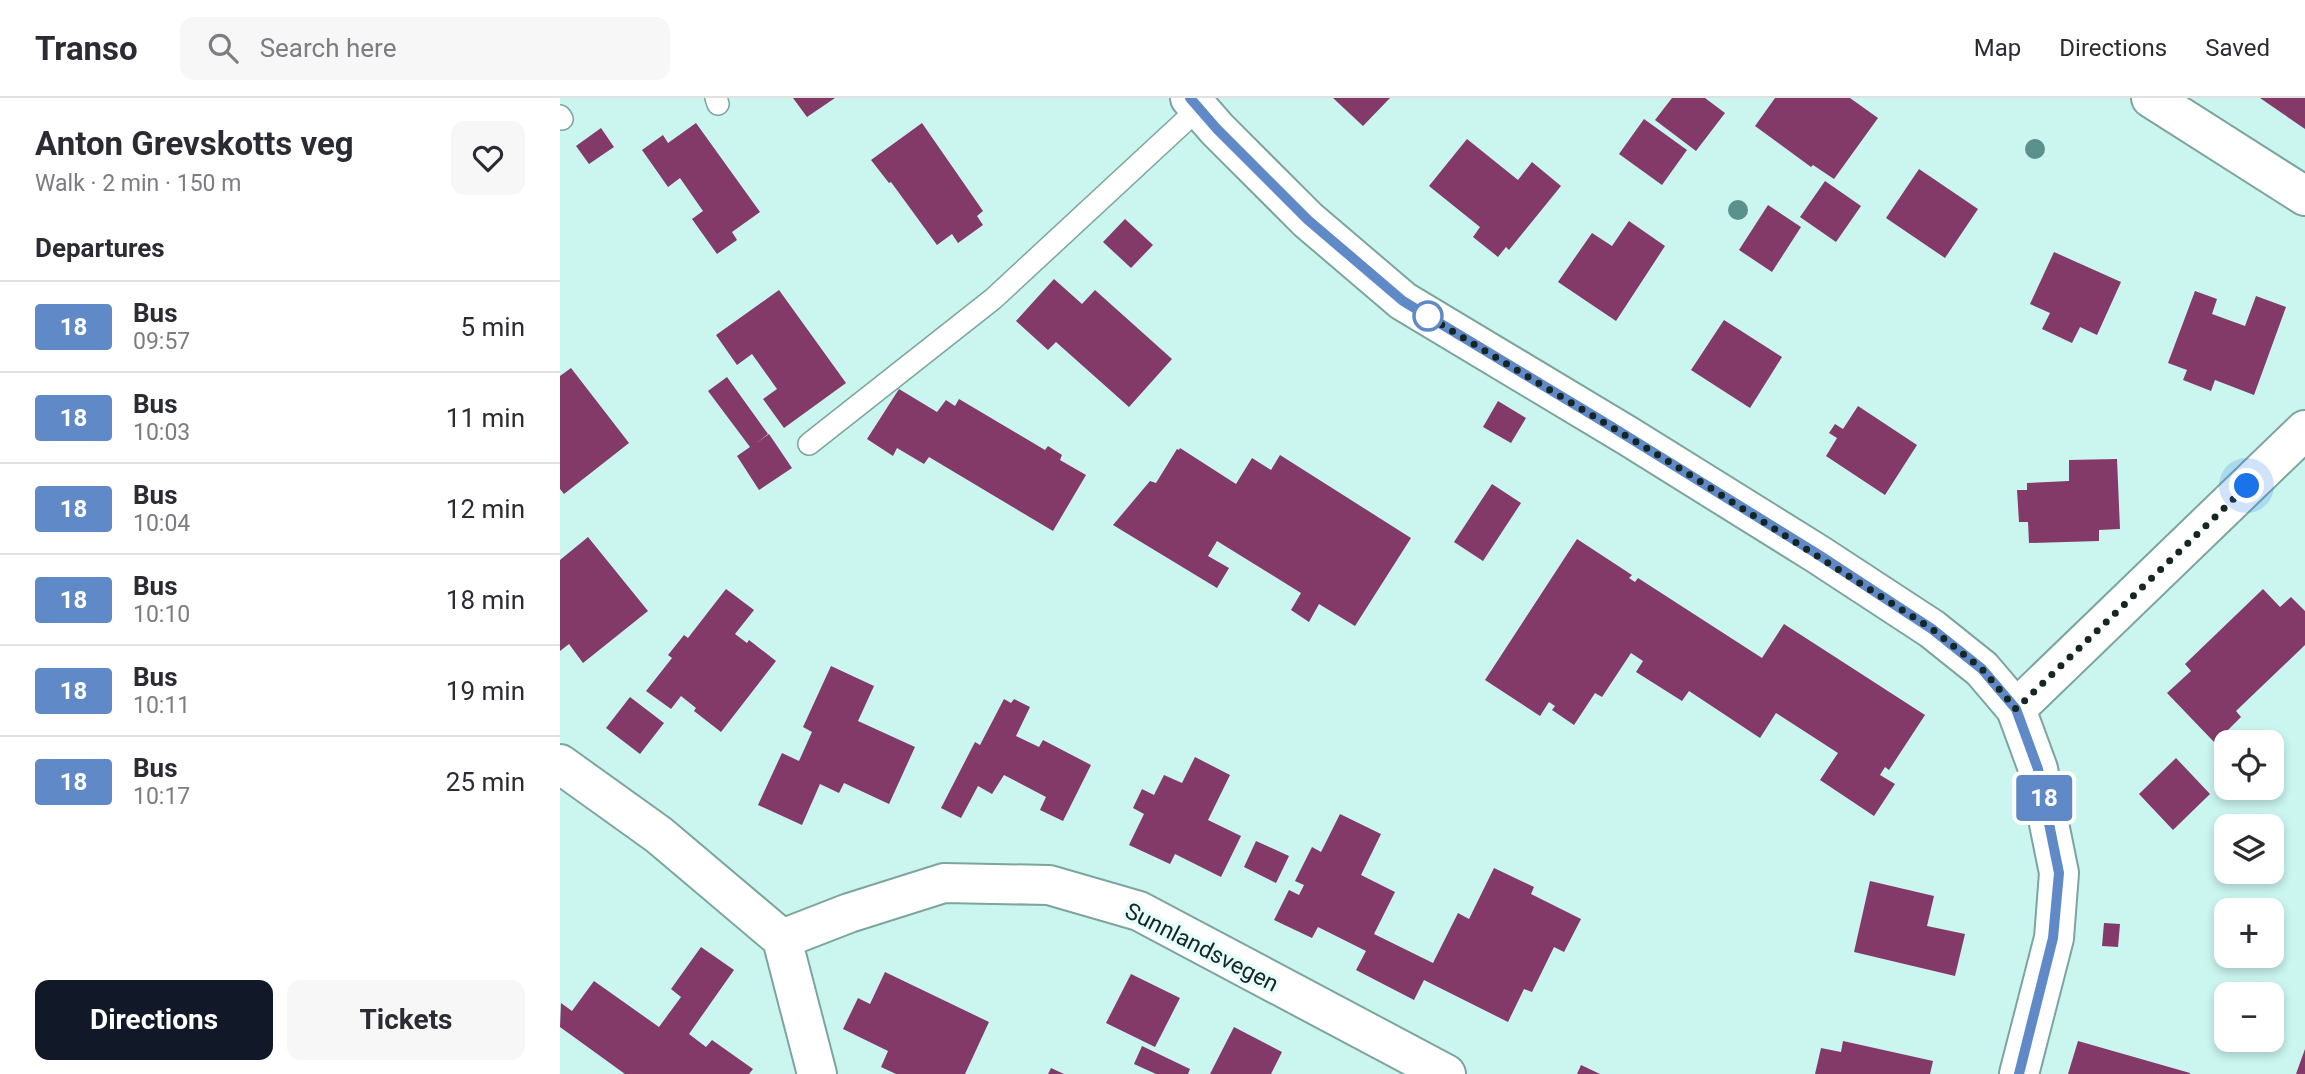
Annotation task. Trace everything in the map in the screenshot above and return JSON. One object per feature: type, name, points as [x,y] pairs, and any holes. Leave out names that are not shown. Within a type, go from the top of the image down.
[{"type":"street","points":[[2151,98],[2305,196]]},
{"type":"street","points":[[1194,104],[1308,220],[1403,301],[1671,463],[1932,629],[1982,669],[2016,709],[2038,769],[2059,873],[2053,938],[2019,1074]]},
{"type":"street","points":[[2016,709],[2305,430]]},
{"type":"street","points":[[560,764],[659,835],[782,939],[817,1074]]},
{"type":"street","name":"Sunnlandsvegen","points":[[782,939],[849,913],[944,883],[1049,885],[1139,911],[1446,1074]]},
{"type":"lane","points":[[809,444],[993,299],[1194,104]]},
{"type":"building","points":[[793,98],[835,98],[807,117]]},
{"type":"building","points":[[1333,98],[1390,98],[1363,126]]},
{"type":"building","points":[[1672,98],[1705,98],[1725,113],[1696,151],[1655,120]]},
{"type":"building","points":[[1775,98],[1850,98],[1878,118],[1834,179],[1813,165],[1811,167],[1755,126]]},
{"type":"building","points":[[2260,98],[2305,98],[2305,129]]},
{"type":"building","points":[[1644,119],[1687,150],[1662,185],[1619,154]]},
{"type":"building","points":[[696,123],[760,212],[732,232],[737,240],[717,254],[692,219],[703,211],[680,178],[668,187],[642,150],[663,135],[668,143]]},
{"type":"building","points":[[922,123],[983,211],[977,216],[983,225],[958,243],[952,234],[937,245],[891,182],[889,183],[871,160]]},
{"type":"building","points":[[601,128],[614,147],[589,164],[576,146]]},
{"type":"building","points":[[1467,139],[1518,180],[1532,162],[1561,186],[1509,250],[1506,247],[1498,257],[1473,237],[1480,227],[1429,186]]},
{"type":"building","points":[[1919,169],[1978,209],[1945,258],[1886,218]]},
{"type":"building","points":[[1825,181],[1861,206],[1836,242],[1800,217]]},
{"type":"building","points":[[1768,205],[1801,227],[1772,272],[1739,250]]},
{"type":"building","points":[[1125,219],[1153,245],[1131,268],[1103,242]]},
{"type":"building","points":[[1629,221],[1665,246],[1616,321],[1558,282],[1592,233],[1612,246]]},
{"type":"building","points":[[2054,252],[2121,282],[2097,335],[2080,327],[2072,343],[2042,329],[2050,313],[2030,304]]},
{"type":"building","points":[[1054,279],[1082,304],[1095,290],[1172,359],[1129,407],[1056,342],[1048,350],[1016,321]]},
{"type":"building","points":[[779,290],[846,383],[784,428],[763,399],[777,389],[752,354],[737,365],[716,335]]},
{"type":"building","points":[[2195,291],[2217,299],[2212,314],[2245,326],[2256,296],[2286,307],[2254,395],[2215,380],[2211,391],[2183,380],[2187,370],[2168,363]]},
{"type":"building","points":[[1724,320],[1782,357],[1750,408],[1691,370]]},
{"type":"building","points":[[571,368],[629,443],[564,494],[560,489],[560,376]]},
{"type":"building","points":[[727,377],[768,434],[758,442],[769,434],[792,468],[759,490],[737,456],[750,447],[708,391]]},
{"type":"building","points":[[899,389],[937,412],[946,400],[955,406],[959,399],[1045,450],[1048,446],[1062,455],[1060,460],[1086,475],[1053,531],[929,457],[924,464],[897,448],[893,456],[867,439]]},
{"type":"building","points":[[1498,401],[1526,418],[1511,443],[1483,427]]},
{"type":"building","points":[[1858,406],[1917,445],[1885,495],[1826,456],[1837,438],[1829,433],[1835,424],[1843,429]]},
{"type":"building","points":[[1180,448],[1236,484],[1252,458],[1271,470],[1280,455],[1411,538],[1355,626],[1319,604],[1309,622],[1291,610],[1301,593],[1217,541],[1208,556],[1229,568],[1217,588],[1113,525],[1150,481],[1156,483]]},
{"type":"building","points":[[2117,459],[2120,529],[2099,530],[2099,541],[2029,543],[2028,522],[2019,522],[2017,490],[2027,490],[2027,483],[2069,481],[2069,460]]},
{"type":"building","points":[[1492,484],[1521,503],[1483,561],[1454,542]]},
{"type":"building","points":[[588,537],[648,611],[583,663],[569,644],[560,651],[560,560]]},
{"type":"building","points":[[1577,539],[1632,575],[1629,578],[1635,582],[1638,578],[1762,658],[1784,624],[1925,715],[1889,770],[1885,767],[1880,775],[1895,784],[1874,816],[1820,780],[1838,753],[1776,713],[1760,738],[1689,691],[1682,701],[1636,672],[1643,661],[1631,653],[1602,697],[1595,693],[1574,725],[1552,710],[1555,706],[1549,702],[1540,716],[1485,680]]},
{"type":"building","points":[[726,589],[754,610],[735,634],[747,643],[749,640],[776,661],[721,732],[694,711],[696,708],[681,696],[671,709],[646,691],[672,658],[668,655],[684,635],[688,638]]},
{"type":"building","points":[[2263,589],[2280,607],[2291,597],[2305,611],[2305,645],[2236,711],[2241,717],[2228,730],[2214,730],[2214,742],[2167,693],[2191,671],[2185,664]]},
{"type":"building","points":[[831,666],[874,686],[858,721],[915,747],[889,804],[844,783],[839,793],[820,784],[802,825],[758,805],[782,753],[799,761],[812,732],[803,727]]},
{"type":"building","points":[[630,697],[664,723],[640,754],[606,728]]},
{"type":"building","points":[[1004,699],[1011,703],[1014,699],[1030,707],[1016,736],[1039,747],[1043,740],[1091,765],[1063,821],[1040,810],[1046,797],[1004,775],[992,794],[978,786],[961,818],[941,808],[975,742],[980,745]]},
{"type":"building","points":[[1195,757],[1230,775],[1208,820],[1241,836],[1221,877],[1175,854],[1170,864],[1129,845],[1144,814],[1133,808],[1142,789],[1154,795],[1164,775],[1182,783]]},
{"type":"building","points":[[2176,758],[2210,794],[2173,830],[2139,794]]},
{"type":"building","points":[[1340,814],[1381,834],[1361,875],[1395,892],[1374,934],[1433,963],[1458,913],[1469,919],[1494,868],[1534,887],[1531,894],[1581,919],[1564,952],[1554,947],[1532,992],[1524,989],[1508,1022],[1424,980],[1414,1000],[1356,970],[1366,951],[1318,927],[1312,938],[1274,920],[1289,890],[1299,895],[1304,885],[1295,881],[1312,847],[1321,852]]},
{"type":"building","points":[[1256,841],[1289,856],[1276,883],[1244,867]]},
{"type":"building","points":[[1870,881],[1934,896],[1927,926],[1965,934],[1955,976],[1854,952]]},
{"type":"building","points":[[2104,923],[2120,924],[2118,947],[2102,946]]},
{"type":"building","points":[[701,947],[734,970],[689,1034],[706,1047],[712,1040],[753,1069],[749,1074],[625,1074],[560,1027],[561,1003],[572,1011],[594,981],[659,1027],[681,997],[671,989]]},
{"type":"building","points":[[885,972],[989,1022],[965,1074],[896,1074],[881,1067],[888,1051],[843,1029],[858,998],[870,1004]]},
{"type":"building","points":[[1131,974],[1180,998],[1155,1047],[1106,1023]]},
{"type":"building","points":[[1234,1027],[1282,1052],[1271,1074],[1210,1074]]},
{"type":"building","points":[[1843,1041],[1933,1061],[1930,1074],[1815,1074],[1821,1048],[1841,1052]]},
{"type":"building","points":[[2078,1041],[2190,1073],[2190,1074],[2068,1074]]},
{"type":"building","points":[[1142,1046],[1190,1069],[1188,1074],[1156,1074],[1134,1064]]},
{"type":"building","points":[[2305,1049],[2305,1074],[2296,1074]]},
{"type":"building","points":[[1581,1065],[1600,1074],[1577,1074]]},
{"type":"building","points":[[1051,1068],[1064,1074],[1048,1074]]},
{"type":"bus line","name":"18","points":[[1190,98],[1217,129],[1308,220],[1403,301],[1819,555],[1932,629],[1982,669],[2016,709],[2038,769],[2059,873],[2053,938],[2019,1074]]},
{"type":"route","points":[[1428,316],[1424,314],[1671,463],[1932,629],[1982,669],[2016,709],[2247,486]]}]
